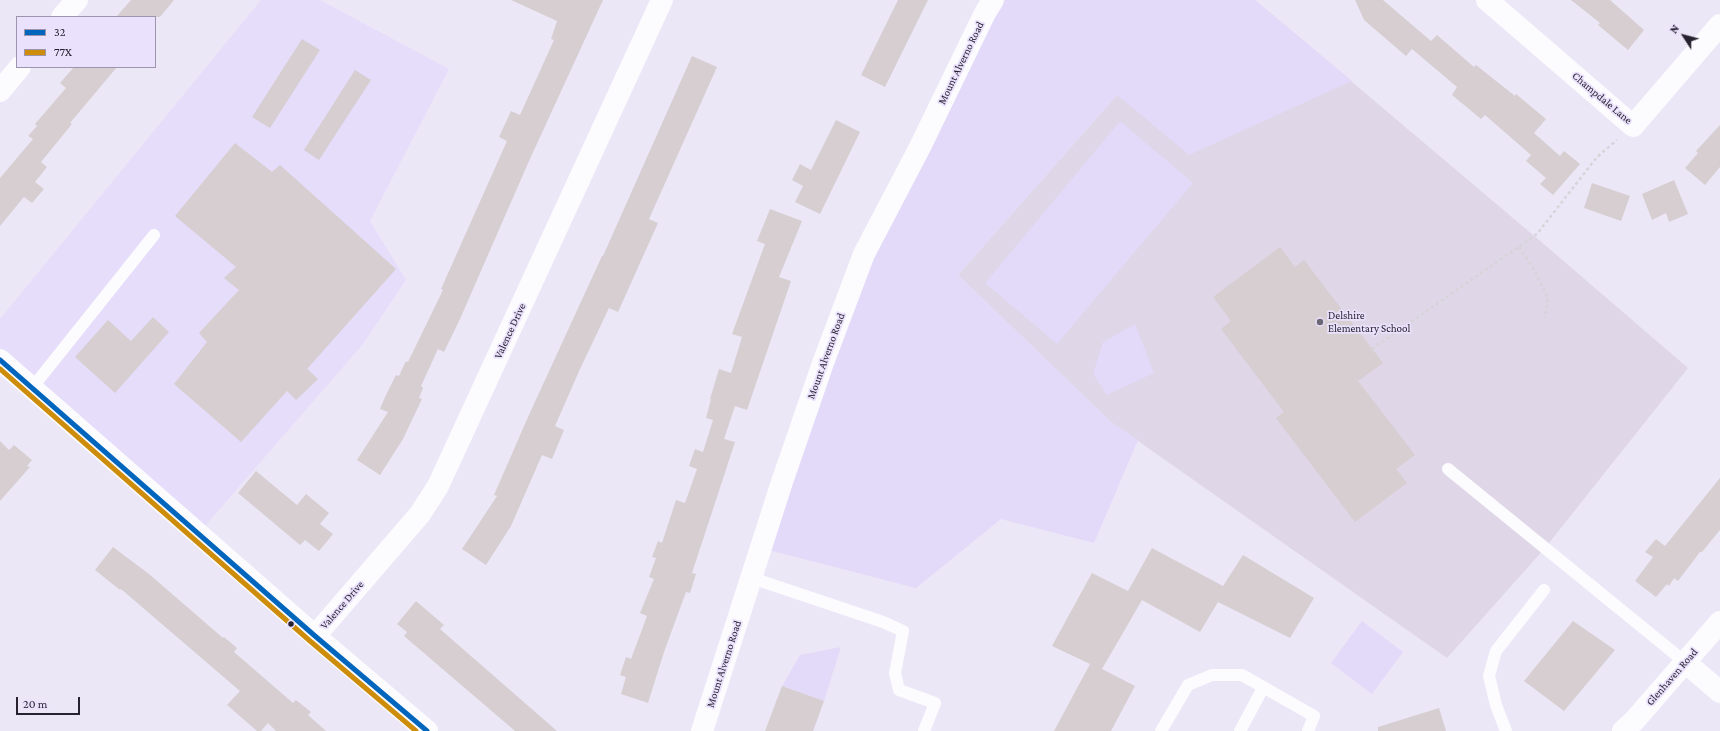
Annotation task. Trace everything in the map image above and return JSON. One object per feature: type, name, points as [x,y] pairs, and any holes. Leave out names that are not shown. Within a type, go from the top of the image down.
[{"type":"street","points":[[63,16],[77,0]]},
{"type":"street","name":"Valence Drive","points":[[315,636],[420,514],[438,486],[662,0]]},
{"type":"street","name":"Mount Alverno Road","points":[[702,731],[782,482],[820,370],[864,254],[920,147],[985,13],[994,0]]},
{"type":"street","name":"Champdale Lane","points":[[1488,0],[1633,126],[1720,25]]},
{"type":"street","points":[[0,92],[19,68]]},
{"type":"street","points":[[0,360],[315,636],[427,731]]},
{"type":"street","name":"Glenhaven Road","points":[[1623,731],[1634,721],[1720,622]]},
{"type":"street","points":[[1686,662],[1720,692]]},
{"type":"lane","points":[[32,388],[154,235]]},
{"type":"lane","points":[[1448,469],[1686,662]]},
{"type":"lane","points":[[752,578],[883,622],[903,631],[895,673],[899,690],[935,703],[924,731]]},
{"type":"lane","points":[[1506,731],[1496,705],[1489,676],[1496,651],[1544,590]]},
{"type":"lane","points":[[1160,731],[1188,686],[1212,675],[1242,675],[1314,716],[1308,731]]},
{"type":"lane","points":[[1240,731],[1263,688]]},
{"type":"path","points":[[1372,348],[1537,234],[1597,157]]},
{"type":"path","points":[[1519,247],[1533,268],[1548,298],[1545,318]]},
{"type":"shaded area","points":[[261,0],[320,0],[449,69],[370,221],[406,280],[363,344],[198,534],[0,360],[0,319]]},
{"type":"shaded area","points":[[993,0],[1255,0],[1352,81],[1189,155],[1117,95],[958,275],[1111,422],[1138,440],[1094,543],[1001,519],[916,588],[761,548],[823,363]]},
{"type":"shaded area","name":"Delshire Elementary School","points":[[1255,0],[1688,368],[1545,548],[1447,658],[1111,422],[958,275],[1117,95]]},
{"type":"shaded area","points":[[1120,121],[1193,183],[1057,344],[985,283]]},
{"type":"shaded area","points":[[1135,324],[1154,373],[1107,395],[1093,374],[1103,342]]},
{"type":"shaded area","points":[[1362,621],[1403,652],[1372,694],[1331,663]]},
{"type":"shaded area","points":[[841,647],[824,701],[782,686],[800,655]]},
{"type":"building","points":[[131,0],[174,0],[160,17],[117,16]]},
{"type":"building","points":[[511,0],[603,0],[529,161],[460,319],[444,352],[438,349],[421,386],[423,388],[419,398],[422,399],[403,439],[380,475],[357,460],[388,412],[380,409],[385,397],[396,375],[399,376],[406,361],[408,362],[443,290],[441,289],[507,141],[499,137],[511,111],[520,115],[554,40],[551,39],[557,21]]},
{"type":"building","points":[[898,0],[928,0],[885,87],[861,75]]},
{"type":"building","points":[[1355,0],[1383,0],[1431,41],[1437,35],[1474,67],[1476,65],[1515,96],[1516,94],[1546,119],[1534,133],[1560,156],[1564,151],[1580,164],[1553,195],[1540,184],[1546,178],[1526,161],[1531,155],[1485,115],[1481,119],[1452,95],[1457,87],[1412,49],[1406,56],[1364,20]]},
{"type":"building","points":[[1571,0],[1610,0],[1644,30],[1628,50],[1598,25],[1600,23]]},
{"type":"building","points":[[302,39],[320,50],[270,128],[252,117]]},
{"type":"building","points":[[692,56],[717,67],[649,219],[658,223],[618,312],[609,308],[580,369],[555,426],[564,430],[552,459],[542,455],[511,526],[486,565],[462,549],[497,496],[494,495],[528,417],[603,256]]},
{"type":"building","points":[[73,68],[116,68],[70,123],[72,124],[41,162],[47,167],[35,182],[44,189],[32,203],[24,197],[0,226],[0,178],[33,139],[28,136],[37,126],[35,124],[66,88],[60,83]]},
{"type":"building","points":[[355,70],[371,80],[319,160],[304,150]]},
{"type":"building","points":[[836,120],[860,132],[820,214],[795,202],[803,186],[792,180],[800,164],[811,170]]},
{"type":"building","points":[[1720,125],[1720,167],[1705,185],[1685,168],[1698,153],[1696,151]]},
{"type":"building","points":[[235,143],[272,172],[280,165],[396,269],[307,369],[318,379],[296,400],[287,391],[241,442],[174,384],[207,342],[199,333],[239,290],[224,278],[236,267],[175,216]]},
{"type":"building","points":[[1674,180],[1688,214],[1669,222],[1666,213],[1652,220],[1642,194]]},
{"type":"building","points":[[1592,183],[1630,196],[1621,221],[1584,208]]},
{"type":"building","points":[[770,209],[802,221],[779,277],[791,281],[747,410],[735,406],[724,439],[735,442],[692,573],[696,574],[690,593],[686,592],[664,652],[648,703],[621,694],[626,677],[620,675],[626,657],[631,659],[647,616],[640,613],[654,579],[649,577],[656,558],[652,557],[658,541],[662,543],[676,500],[685,503],[697,469],[689,466],[695,449],[703,452],[713,420],[706,418],[719,369],[731,373],[742,337],[732,334],[765,244],[757,241]]},
{"type":"building","points":[[1280,247],[1295,267],[1304,260],[1383,363],[1358,381],[1415,455],[1396,469],[1407,483],[1355,522],[1276,418],[1284,412],[1221,329],[1231,321],[1213,297]]},
{"type":"building","points":[[153,317],[169,332],[115,393],[75,357],[108,320],[131,341]]},
{"type":"building","points":[[0,441],[9,450],[14,445],[32,460],[27,466],[30,467],[0,501]]},
{"type":"building","points":[[256,471],[297,505],[306,494],[329,513],[320,524],[333,534],[319,551],[305,540],[300,545],[238,493]]},
{"type":"building","points":[[1720,478],[1720,530],[1702,552],[1700,552],[1678,581],[1674,578],[1669,586],[1667,584],[1656,597],[1635,581],[1653,557],[1645,552],[1656,539],[1665,546]]},
{"type":"building","points":[[113,547],[149,574],[223,638],[224,637],[237,648],[234,652],[293,703],[296,700],[311,712],[308,715],[326,731],[276,731],[268,723],[261,731],[257,731],[227,705],[240,691],[121,589],[120,590],[95,570]]},
{"type":"building","points":[[1152,548],[1223,586],[1243,555],[1314,598],[1290,638],[1218,602],[1200,632],[1142,600],[1102,669],[1135,686],[1111,731],[1054,731],[1090,664],[1052,646],[1092,573],[1128,591]]},
{"type":"building","points":[[416,601],[444,625],[440,629],[557,731],[515,731],[404,636],[407,632],[397,624]]},
{"type":"building","points":[[1573,621],[1615,650],[1564,711],[1524,681]]},
{"type":"building","points":[[782,686],[824,701],[813,731],[765,731]]},
{"type":"building","points":[[1439,708],[1446,731],[1378,731],[1378,727]]},
{"type":"transit line","name":"32","points":[[0,360],[315,636],[427,731]]},
{"type":"transit line","name":"77X","points":[[0,369],[310,641],[416,731]]},
{"type":"place","name":"Delshire Elementary School","points":[[1320,322]]}]
